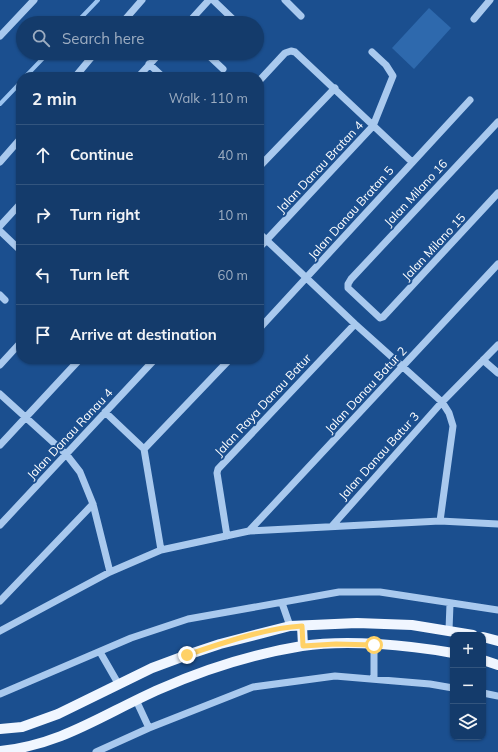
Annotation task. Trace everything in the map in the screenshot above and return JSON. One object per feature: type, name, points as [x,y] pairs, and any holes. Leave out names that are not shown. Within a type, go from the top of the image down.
[{"type":"main road","points":[[0,729],[22,727],[58,714],[152,668],[187,655],[220,644],[290,626],[357,623],[412,625],[459,632]]},
{"type":"main road","points":[[302,626],[303,646]]},
{"type":"main road","points":[[486,638],[498,641]]},
{"type":"main road","points":[[0,751],[35,746],[61,737],[136,700],[210,669],[252,656],[303,646],[336,644],[374,645],[450,653]]},
{"type":"main road","points":[[486,661],[498,665]]},
{"type":"street","points":[[19,16],[34,0]]},
{"type":"street","points":[[128,16],[142,0]]},
{"type":"street","points":[[194,16],[209,0]]},
{"type":"street","points":[[213,0],[230,16]]},
{"type":"street","points":[[285,0],[301,16]]},
{"type":"street","points":[[474,19],[490,0]]},
{"type":"street","points":[[0,36],[16,19]]},
{"type":"street","points":[[264,76],[285,53],[291,51],[295,52],[412,162]]},
{"type":"street","points":[[372,52],[386,65],[393,76],[374,126]]},
{"type":"street","points":[[79,72],[90,60]]},
{"type":"street","points":[[143,72],[154,60]]},
{"type":"street","points":[[213,60],[223,69]]},
{"type":"street","points":[[150,64],[158,72]]},
{"type":"street","points":[[264,163],[335,88]]},
{"type":"street","name":"Jalan Danau Bratan 5","points":[[264,324],[470,100]]},
{"type":"street","name":"Jalan Milano 16","points":[[386,315],[380,318],[348,288],[348,284],[498,122]]},
{"type":"street","name":"Jalan Danau Bratan 4","points":[[266,240],[374,126]]},
{"type":"street","points":[[0,162],[16,144]]},
{"type":"street","name":"Jalan Milano 15","points":[[386,315],[498,193]]},
{"type":"street","points":[[0,226],[16,208]]},
{"type":"street","points":[[0,231],[16,246]]},
{"type":"street","points":[[264,242],[266,240],[306,279],[442,402],[449,413],[453,426],[440,521]]},
{"type":"street","name":"Jalan Danau Batur 2","points":[[249,531],[498,264]]},
{"type":"street","name":"Jalan Raya Danau Batur","points":[[227,536],[217,473],[218,469],[355,324]]},
{"type":"street","name":"Jalan Danau Batur 3","points":[[332,526],[442,402],[498,344]]},
{"type":"street","points":[[0,365],[16,347]]},
{"type":"street","points":[[483,360],[498,373]]},
{"type":"street","points":[[0,445],[75,364]]},
{"type":"street","name":"Jalan Danau Ranau 4","points":[[0,524],[150,364]]},
{"type":"street","points":[[144,449],[225,364]]},
{"type":"street","points":[[0,394],[66,454],[80,472],[93,504],[110,572]]},
{"type":"street","points":[[105,412],[144,449],[161,550]]},
{"type":"street","points":[[0,602],[93,504]]},
{"type":"street","points":[[0,631],[110,572],[161,550],[249,531],[440,521],[498,524]]},
{"type":"street","points":[[0,694],[131,638],[188,619],[339,592],[380,592],[450,604],[498,610]]},
{"type":"street","points":[[282,603],[290,626]]},
{"type":"street","points":[[449,630],[450,604]]},
{"type":"street","points":[[374,645],[374,679]]},
{"type":"street","points":[[100,652],[119,685]]},
{"type":"street","points":[[96,752],[149,728],[253,687],[335,676],[430,684],[450,687]]},
{"type":"street","points":[[486,694],[498,696]]},
{"type":"street","points":[[136,700],[149,728]]},
{"type":"shaded area","points":[[429,8],[451,28],[414,69],[392,48]]},
{"type":"waterway","points":[[83,16],[98,0]]},
{"type":"waterway","points":[[30,72],[41,60]]},
{"type":"waterway","points":[[0,104],[16,87]]},
{"type":"route","points":[[187,655],[220,644],[290,626],[302,626],[303,646],[336,644],[374,645]]}]
